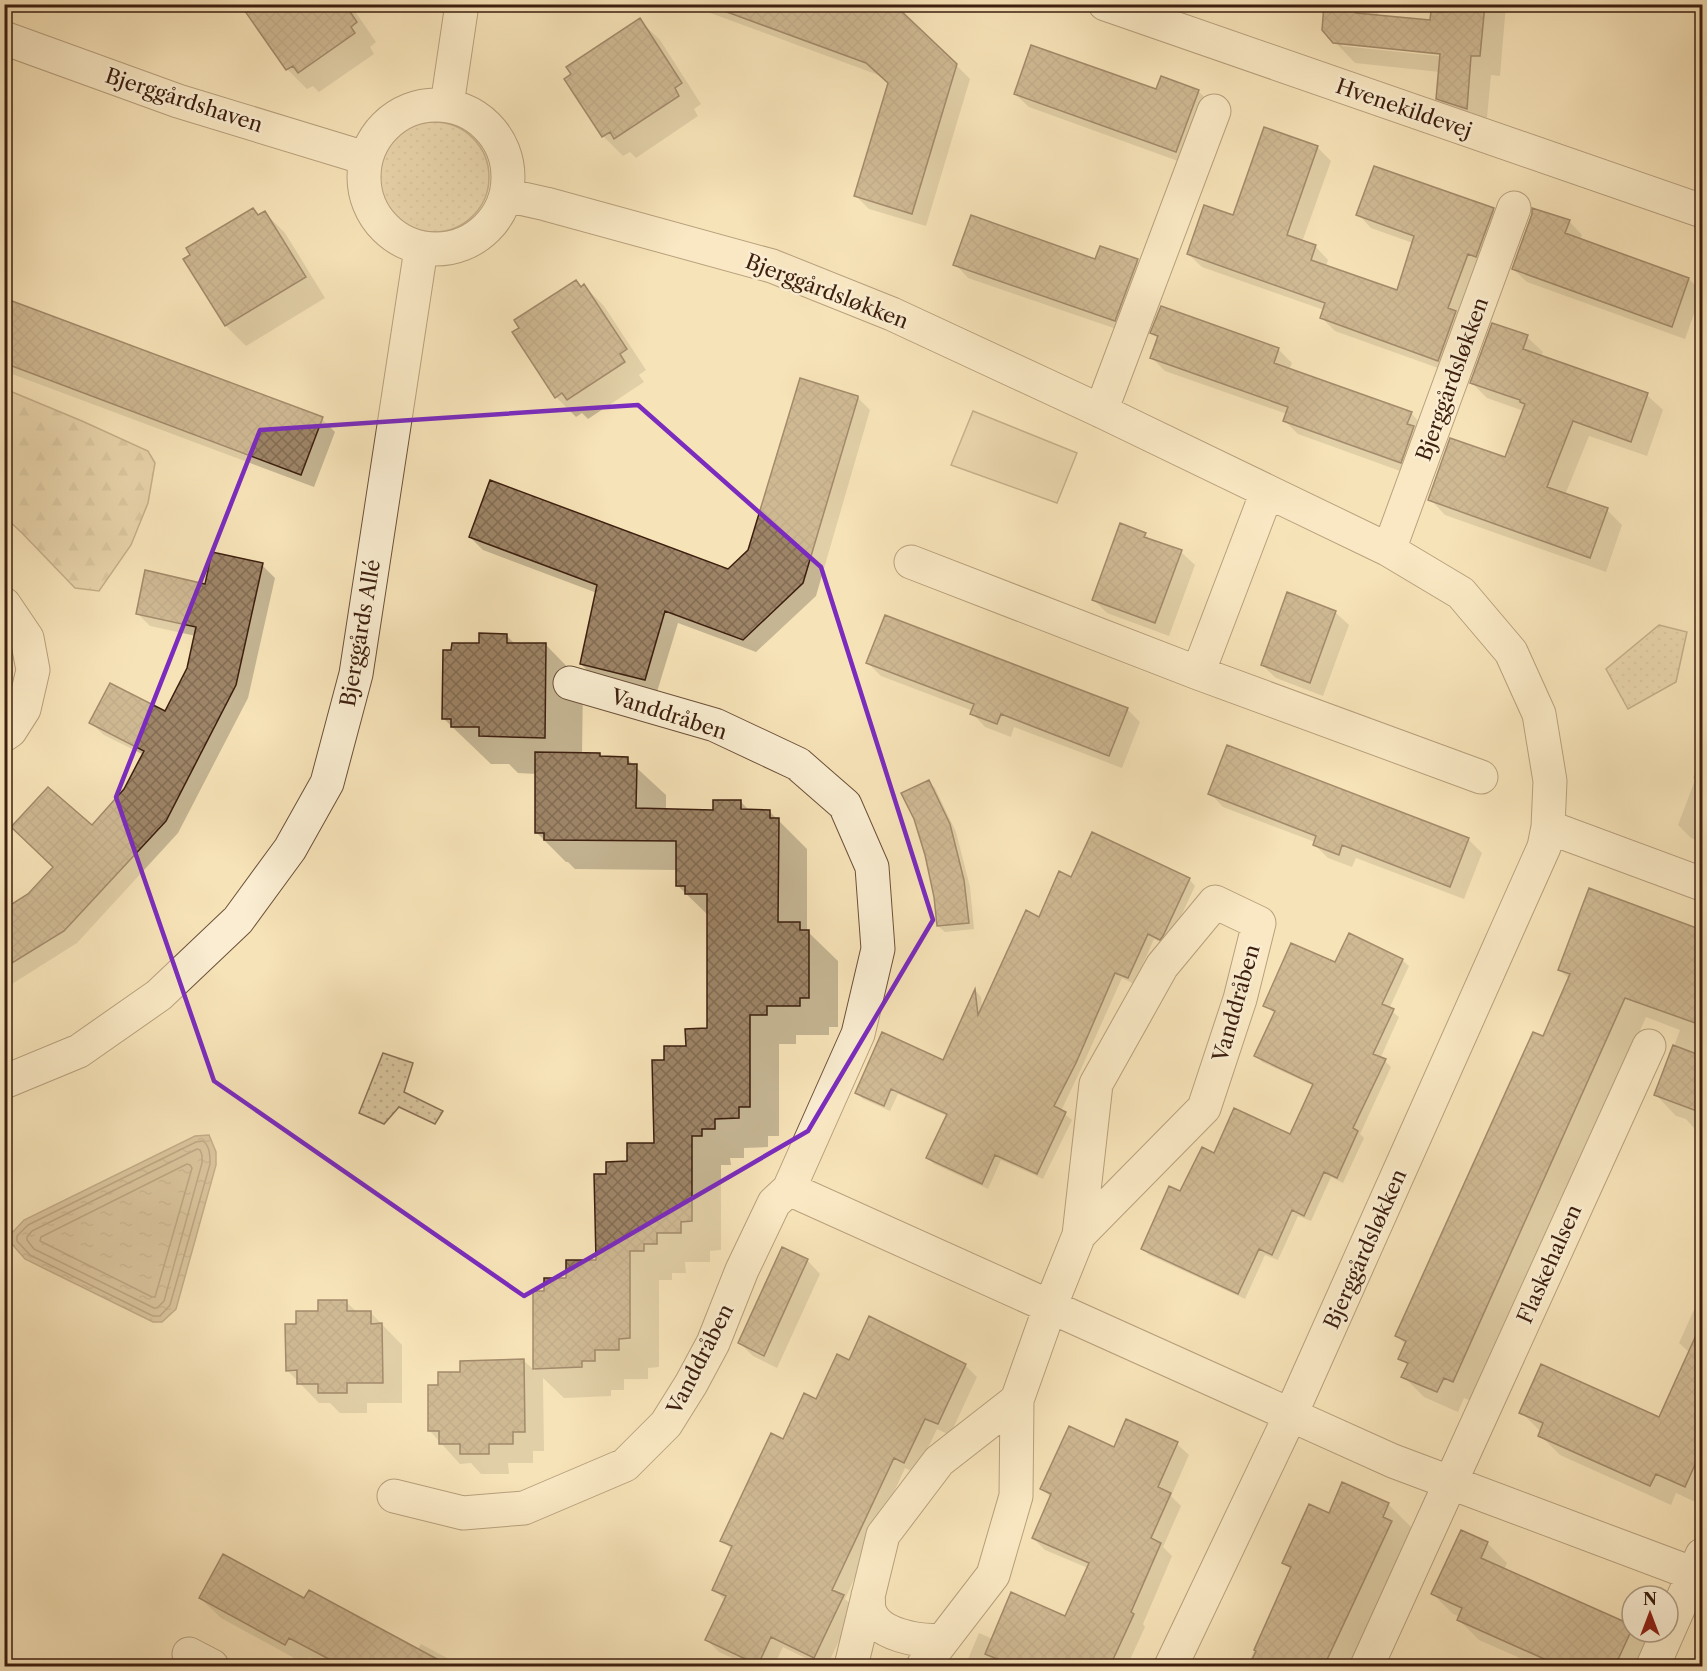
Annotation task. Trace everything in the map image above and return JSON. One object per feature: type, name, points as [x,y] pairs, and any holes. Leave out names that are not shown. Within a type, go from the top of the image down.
[{"type":"street","points":[[447,105],[462,4]]},
{"type":"street","name":"Hvenekildevej","points":[[1105,4],[1702,211]]},
{"type":"street","name":"Bjerggårdshaven","points":[[4,38],[178,101],[365,158]]},
{"type":"street","points":[[447,105],[475,116],[496,137],[507,165],[506,195],[494,220],[474,239],[449,249],[421,249],[394,237],[373,215],[364,188],[365,158],[376,135],[396,116],[420,106],[447,105]]},
{"type":"street","points":[[1101,411],[1214,111]]},
{"type":"street","name":"Bjerggårdsløkken","points":[[506,195],[558,207],[772,266],[892,314],[1101,411],[1389,550],[1461,593],[1511,652],[1539,714],[1550,781],[1548,827],[1544,847],[1291,1414],[1171,1666]]},
{"type":"street","name":"Bjerggårdsløkken","points":[[1389,550],[1514,208]]},
{"type":"street","name":"Bjerggårds Allé","points":[[4,1082],[79,1051],[159,995],[238,920],[290,849],[327,783],[357,674],[421,249]]},
{"type":"street","points":[[1198,673],[1267,492]]},
{"type":"street","points":[[911,562],[1198,673],[1481,777]]},
{"type":"street","points":[[4,604],[27,638],[33,670],[24,709],[10,731],[4,735]]},
{"type":"street","name":"Vanddråben","points":[[394,1496],[463,1514],[524,1509],[625,1465],[666,1424],[691,1384],[712,1343],[742,1270],[774,1203],[789,1189],[858,1034],[878,949],[872,867],[850,816],[845,805],[798,764],[715,725],[570,683]]},
{"type":"street","points":[[1548,827],[1702,884]]},
{"type":"street","name":"Vanddråben","points":[[923,1666],[993,1575],[1016,1496],[1017,1400],[1079,1235],[1096,1084],[1162,966],[1215,902],[1259,923],[1240,999],[1204,1108],[1079,1235]]},
{"type":"street","name":"Flaskehalsen","points":[[1367,1666],[1649,1046]]},
{"type":"street","points":[[789,1189],[1393,1461],[1450,1483],[1698,1565],[1680,1605]]},
{"type":"street","points":[[851,1666],[883,1535],[939,1461],[1017,1400]]},
{"type":"street","points":[[868,1595],[869,1610],[874,1619],[888,1630],[919,1640],[943,1640]]},
{"type":"street","points":[[1653,1666],[1663,1644]]},
{"type":"highlighted area","points":[[638,405],[821,567],[933,920],[808,1131],[524,1296],[214,1081],[116,797],[260,430]]},
{"type":"green space","points":[[434,122],[455,126],[473,138],[485,156],[489,177],[485,198],[473,216],[455,228],[434,232],[413,228],[395,216],[383,198],[379,177],[383,156],[395,138],[413,126]]},
{"type":"green space","points":[[5,389],[148,451],[155,463],[148,503],[131,545],[99,591],[75,588],[5,517]]},
{"type":"green space","points":[[973,411],[1077,453],[1057,503],[951,465]]},
{"type":"green space","points":[[1659,625],[1687,632],[1676,682],[1628,709],[1606,669]]},
{"type":"green space","points":[[5,641],[12,672],[5,702]]},
{"type":"green space","points":[[383,1053],[413,1063],[404,1092],[443,1111],[435,1124],[399,1107],[384,1124],[359,1113]]},
{"type":"water","points":[[209,1135],[216,1152],[216,1165],[176,1309],[162,1322],[153,1322],[25,1259],[11,1243],[11,1234],[24,1220],[195,1136]]},
{"type":"building","points":[[240,4],[345,4],[357,22],[351,27],[355,33],[298,73],[293,66],[286,70]]},
{"type":"building","points":[[716,4],[883,4],[900,10],[957,64],[912,214],[854,196],[888,83],[866,63],[716,8]]},
{"type":"building","points":[[1324,4],[1357,4],[1356,13],[1430,20],[1431,11],[1444,12],[1444,4],[1485,4],[1480,56],[1471,56],[1467,109],[1436,99],[1440,54],[1333,43],[1322,30]]},
{"type":"building","points":[[640,18],[682,83],[675,88],[679,96],[614,139],[610,132],[602,137],[564,79],[571,74],[566,67]]},
{"type":"building","points":[[1031,45],[1156,89],[1161,76],[1199,90],[1176,152],[1014,94]]},
{"type":"building","points":[[1264,127],[1318,146],[1287,235],[1316,245],[1311,260],[1397,290],[1414,236],[1356,215],[1374,166],[1494,208],[1476,257],[1468,254],[1448,308],[1456,311],[1438,361],[1320,318],[1325,303],[1187,254],[1204,205],[1233,215]]},
{"type":"building","points":[[253,208],[258,215],[265,211],[306,277],[225,326],[183,259],[190,255],[186,248]]},
{"type":"building","points":[[1532,208],[1570,220],[1565,233],[1689,278],[1672,327],[1512,269],[1532,214]]},
{"type":"building","points":[[971,215],[1095,259],[1100,246],[1138,259],[1115,321],[953,265]]},
{"type":"building","points":[[576,280],[581,287],[584,284],[627,349],[620,354],[625,362],[567,400],[562,393],[555,398],[512,332],[519,328],[514,320]]},
{"type":"building","points":[[4,298],[323,417],[301,475],[4,363]]},
{"type":"building","points":[[1161,306],[1279,348],[1274,363],[1412,412],[1407,424],[1414,426],[1401,463],[1283,421],[1288,407],[1150,358],[1158,336],[1150,333]]},
{"type":"building","points":[[1492,323],[1528,335],[1523,349],[1648,393],[1631,442],[1573,421],[1547,487],[1608,508],[1590,558],[1428,500],[1450,438],[1505,457],[1525,404],[1520,400],[1470,383]]},
{"type":"building","points":[[800,378],[858,396],[858,398],[803,583],[743,640],[665,611],[645,680],[580,664],[597,585],[469,537],[490,480],[728,569],[748,550]]},
{"type":"building","points":[[1120,523],[1146,533],[1144,537],[1182,550],[1155,623],[1092,600]]},
{"type":"building","points":[[212,552],[263,563],[236,685],[166,821],[64,931],[4,968],[4,909],[28,894],[53,867],[11,827],[48,787],[92,825],[124,789],[144,751],[89,723],[110,683],[165,711],[187,668],[196,627],[136,614],[145,570],[205,584]]},
{"type":"building","points":[[1287,592],[1336,611],[1310,683],[1261,665]]},
{"type":"building","points":[[885,615],[1128,708],[1109,756],[1001,714],[997,724],[970,714],[974,704],[866,663]]},
{"type":"building","points":[[479,633],[507,634],[507,643],[546,643],[545,738],[479,736],[479,727],[451,727],[451,719],[442,719],[443,650],[451,650],[452,643],[479,643]]},
{"type":"building","points":[[1227,745],[1469,838],[1450,887],[1342,845],[1339,855],[1313,845],[1316,836],[1208,794]]},
{"type":"building","points":[[535,752],[600,753],[600,756],[628,757],[628,764],[637,764],[636,808],[713,810],[713,800],[741,800],[741,809],[770,810],[770,818],[779,818],[778,922],[800,922],[800,930],[809,930],[809,998],[800,998],[800,1006],[767,1006],[767,1015],[750,1015],[750,1107],[739,1107],[739,1118],[715,1119],[715,1129],[702,1129],[702,1136],[692,1136],[692,1221],[681,1222],[681,1233],[657,1233],[657,1244],[644,1244],[644,1251],[630,1251],[630,1338],[619,1339],[619,1350],[595,1350],[595,1361],[582,1361],[582,1367],[533,1369],[533,1291],[544,1291],[544,1278],[566,1278],[566,1260],[596,1260],[594,1174],[606,1174],[606,1162],[627,1161],[627,1143],[654,1143],[652,1060],[664,1060],[664,1046],[686,1046],[685,1029],[707,1028],[707,894],[685,894],[685,886],[676,886],[676,841],[544,840],[544,833],[535,833]]},
{"type":"building","points":[[929,780],[950,824],[964,880],[969,923],[937,926],[934,897],[925,855],[914,819],[901,793]]},
{"type":"building","points":[[1092,832],[1190,878],[1160,940],[1148,934],[1128,978],[1115,973],[1076,1063],[1054,1106],[1066,1112],[1037,1174],[995,1155],[982,1184],[926,1158],[947,1114],[891,1089],[884,1106],[855,1093],[882,1032],[943,1060],[975,989],[978,1015],[1026,910],[1039,917],[1059,871],[1071,877]]},
{"type":"building","points":[[1589,888],[1702,930],[1702,1006],[1698,1024],[1625,998],[1453,1382],[1444,1378],[1437,1392],[1401,1377],[1408,1363],[1398,1359],[1406,1341],[1395,1336],[1533,1032],[1543,1036],[1570,974],[1558,970]]},
{"type":"building","points":[[1349,933],[1403,959],[1382,1004],[1394,1009],[1373,1054],[1386,1059],[1353,1128],[1358,1131],[1337,1178],[1324,1172],[1304,1216],[1292,1210],[1272,1255],[1259,1249],[1238,1294],[1141,1249],[1169,1186],[1180,1191],[1202,1147],[1214,1153],[1234,1108],[1290,1134],[1313,1084],[1254,1056],[1275,1011],[1263,1006],[1291,943],[1335,962]]},
{"type":"building","points":[[1673,1045],[1702,1056],[1702,1113],[1654,1095]]},
{"type":"building","points":[[782,1247],[808,1259],[764,1356],[738,1343]]},
{"type":"building","points":[[318,1300],[347,1300],[347,1311],[371,1311],[371,1324],[382,1323],[383,1383],[347,1383],[347,1393],[318,1393],[318,1384],[297,1384],[297,1370],[286,1371],[285,1324],[296,1324],[296,1311],[318,1311]]},
{"type":"building","points":[[869,1316],[966,1364],[938,1424],[925,1419],[904,1463],[894,1458],[832,1590],[844,1595],[814,1658],[771,1637],[758,1665],[705,1640],[726,1596],[712,1590],[732,1546],[720,1541],[771,1433],[783,1439],[804,1393],[816,1399],[837,1354],[849,1360]]},
{"type":"building","points":[[1702,1322],[1702,1449],[1685,1487],[1656,1474],[1650,1486],[1623,1474],[1538,1436],[1543,1423],[1519,1413],[1541,1364],[1659,1417]]},
{"type":"building","points":[[524,1359],[525,1432],[513,1432],[513,1444],[489,1444],[489,1454],[460,1454],[460,1444],[439,1444],[439,1431],[428,1431],[428,1385],[438,1385],[438,1372],[460,1372],[460,1361]]},
{"type":"building","points":[[1126,1419],[1178,1442],[1158,1487],[1171,1493],[1151,1538],[1161,1543],[1131,1612],[1134,1614],[1110,1666],[1014,1666],[985,1654],[1011,1592],[1065,1616],[1089,1563],[1032,1538],[1051,1494],[1040,1489],[1069,1426],[1114,1447]]},
{"type":"building","points":[[1342,1482],[1389,1503],[1383,1517],[1392,1521],[1324,1666],[1249,1666],[1291,1567],[1282,1563],[1309,1504],[1329,1513]]},
{"type":"building","points":[[1461,1530],[1488,1542],[1481,1558],[1620,1620],[1620,1644],[1625,1644],[1615,1666],[1560,1666],[1457,1620],[1462,1608],[1431,1594]]},
{"type":"building","points":[[223,1554],[304,1598],[309,1590],[450,1666],[342,1666],[289,1638],[285,1645],[199,1598]]}]
